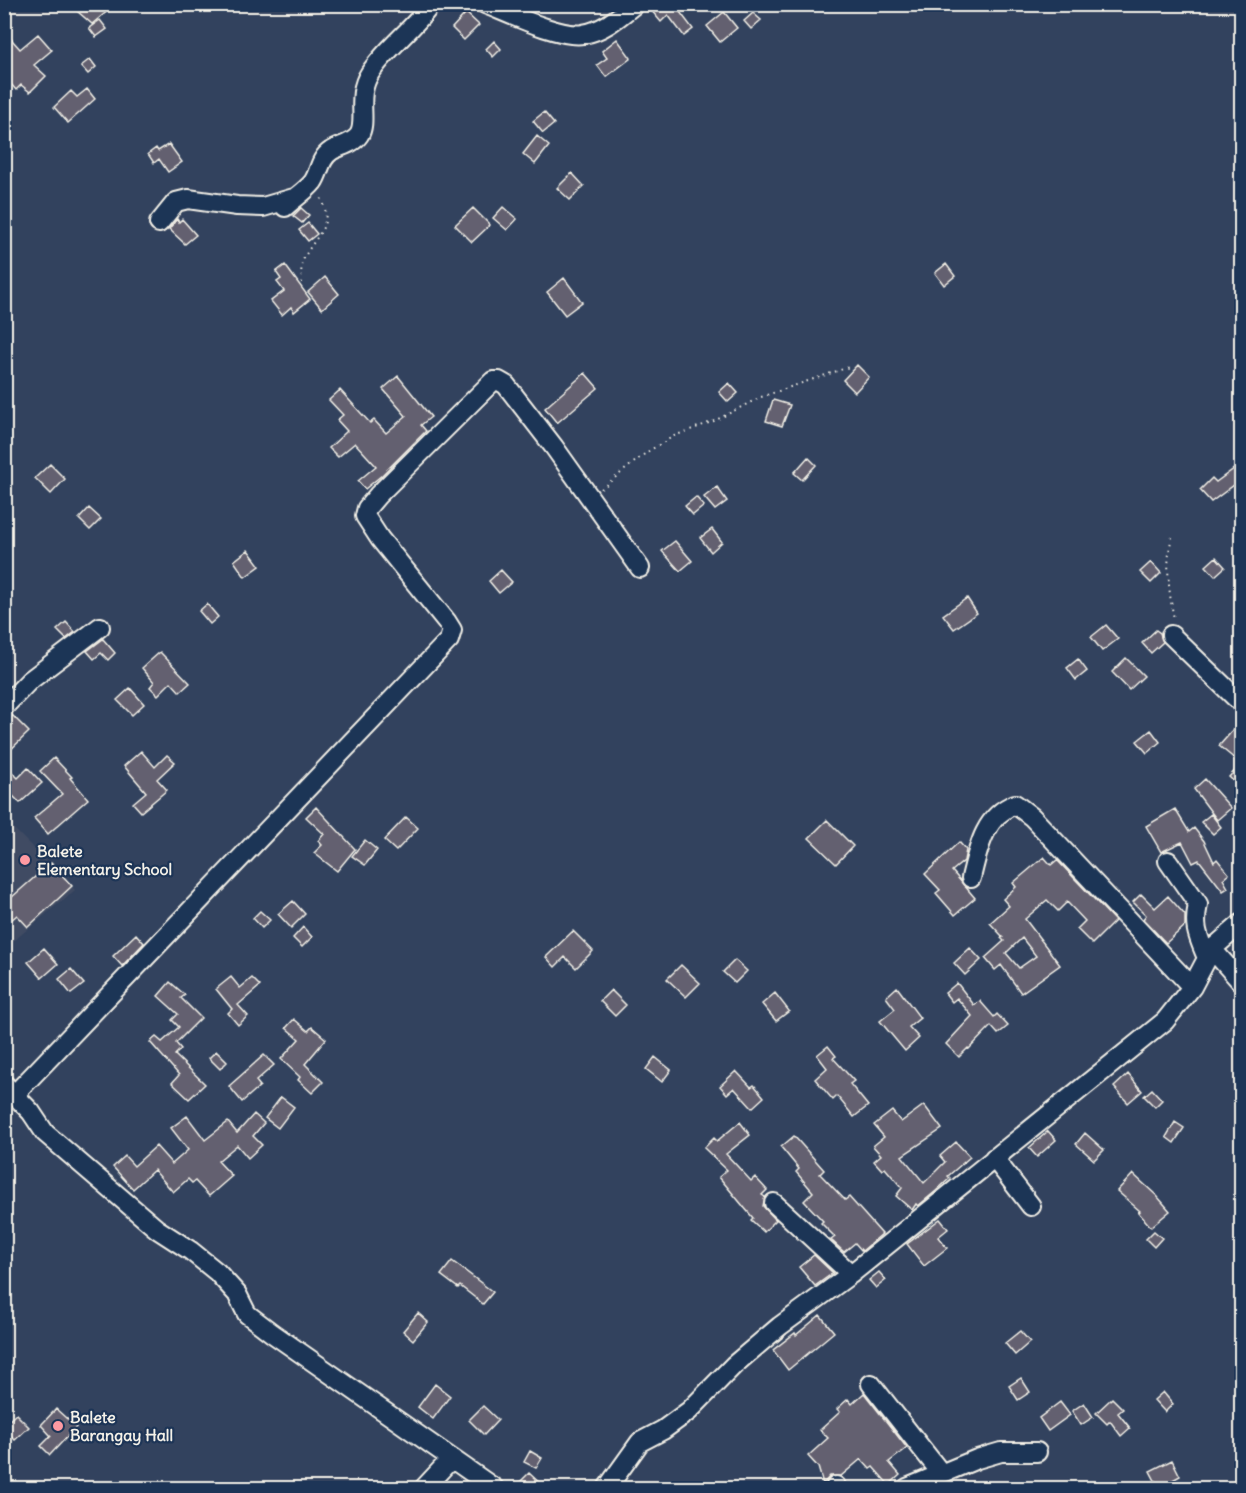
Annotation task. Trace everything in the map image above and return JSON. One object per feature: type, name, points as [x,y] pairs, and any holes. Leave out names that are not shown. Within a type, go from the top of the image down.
[{"type":"street","points":[[159,223],[176,202],[188,199],[263,207],[289,202],[312,183],[319,165],[329,152],[353,141],[359,135],[363,124],[361,94],[368,76],[431,4]]},
{"type":"street","points":[[485,4],[562,33],[582,34],[612,23],[635,4]]},
{"type":"street","points":[[494,1488],[247,1314],[237,1294],[217,1272],[191,1251],[157,1229],[65,1152],[45,1133],[10,1089],[449,640],[452,630],[447,622],[380,539],[365,516],[367,508],[378,495],[493,381],[506,385],[554,447],[640,568]]},
{"type":"street","points":[[4,707],[29,681],[100,627]]},
{"type":"street","points":[[1174,639],[1242,704]]},
{"type":"street","points":[[971,878],[982,835],[995,817],[1005,808],[1016,804],[1032,817],[1192,987]]},
{"type":"street","points":[[1168,861],[1198,904],[1194,920],[1197,933],[1209,954],[1242,983]]},
{"type":"street","points":[[607,1488],[640,1442],[663,1430],[689,1411],[734,1365],[765,1339],[851,1274],[1165,1021],[1192,987],[1209,954],[1242,922]]},
{"type":"street","points":[[994,1158],[1032,1206]]},
{"type":"street","points":[[774,1203],[797,1227],[851,1274]]},
{"type":"street","points":[[871,1384],[941,1473]]},
{"type":"street","points":[[907,1488],[977,1459],[1001,1452],[1037,1452]]},
{"type":"street","points":[[424,1488],[452,1459]]},
{"type":"path","points":[[302,283],[302,262],[324,227],[325,219],[322,200],[312,183]]},
{"type":"path","points":[[589,498],[647,452],[674,436],[714,421],[761,397],[849,367]]},
{"type":"path","points":[[1172,537],[1168,551],[1174,639]]},
{"type":"shaded area","name":"Balete Elementary School","points":[[4,819],[75,890],[5,948],[4,948]]},
{"type":"building","points":[[69,4],[116,4],[92,24]]},
{"type":"building","points":[[657,4],[681,4],[677,8],[693,29],[684,36],[668,15],[661,22],[651,10]]},
{"type":"building","points":[[724,12],[737,28],[720,42],[707,26]]},
{"type":"building","points":[[466,13],[479,25],[464,40],[452,28]]},
{"type":"building","points":[[753,13],[761,20],[751,29],[744,21]]},
{"type":"building","points":[[100,20],[107,29],[96,37],[89,28]]},
{"type":"building","points":[[4,31],[20,49],[38,34],[52,50],[34,65],[46,76],[30,92],[21,85],[16,90],[4,76]]},
{"type":"building","points":[[617,39],[631,58],[606,77],[597,65],[607,58],[602,51]]},
{"type":"building","points":[[494,41],[501,49],[493,57],[486,49]]},
{"type":"building","points":[[90,59],[96,67],[88,74],[81,66]]},
{"type":"building","points":[[87,89],[95,99],[68,123],[54,107],[71,91],[77,97]]},
{"type":"building","points":[[544,112],[554,124],[543,133],[533,121]]},
{"type":"building","points":[[537,136],[549,146],[535,164],[523,154]]},
{"type":"building","points":[[169,144],[182,162],[168,172],[159,159],[154,163],[148,154],[156,148],[158,151]]},
{"type":"building","points":[[572,173],[584,186],[570,200],[557,188]]},
{"type":"building","points":[[503,207],[517,219],[507,230],[493,218]]},
{"type":"building","points":[[301,208],[309,215],[302,223],[293,216]]},
{"type":"building","points":[[473,208],[490,225],[472,242],[455,225]]},
{"type":"building","points":[[177,219],[179,222],[182,219],[196,235],[185,244],[169,229]]},
{"type":"building","points":[[308,223],[317,234],[308,241],[299,230]]},
{"type":"building","points":[[946,264],[955,276],[944,285],[935,273]]},
{"type":"building","points":[[285,265],[310,299],[294,312],[291,307],[282,315],[271,301],[284,291],[277,282],[281,279],[276,272]]},
{"type":"building","points":[[325,277],[339,294],[322,309],[308,292]]},
{"type":"building","points":[[564,278],[582,302],[565,315],[547,292]]},
{"type":"building","points":[[857,365],[869,377],[855,392],[843,380]]},
{"type":"building","points":[[585,373],[598,388],[557,423],[545,408]]},
{"type":"building","points":[[398,376],[431,417],[421,425],[426,431],[365,489],[358,481],[376,466],[355,443],[338,457],[329,448],[347,431],[337,420],[343,415],[329,400],[340,390],[370,423],[374,420],[386,433],[406,416],[383,389]]},
{"type":"building","points":[[729,383],[738,393],[728,402],[719,392]]},
{"type":"building","points":[[773,400],[790,405],[782,426],[766,421]]},
{"type":"building","points":[[808,457],[816,465],[802,480],[794,473]]},
{"type":"building","points":[[1242,463],[1242,479],[1211,502],[1200,490],[1212,478],[1216,482]]},
{"type":"building","points":[[50,464],[65,479],[51,494],[35,478]]},
{"type":"building","points":[[717,487],[727,501],[715,510],[704,497]]},
{"type":"building","points":[[696,497],[704,506],[693,515],[685,506]]},
{"type":"building","points":[[89,508],[101,519],[90,530],[79,519]]},
{"type":"building","points":[[712,529],[722,542],[711,552],[700,538]]},
{"type":"building","points":[[675,541],[692,561],[680,571],[662,551]]},
{"type":"building","points":[[248,550],[260,566],[245,577],[234,561]]},
{"type":"building","points":[[1216,557],[1225,567],[1215,576],[1206,566]]},
{"type":"building","points":[[1151,562],[1161,573],[1151,583],[1140,572]]},
{"type":"building","points":[[501,570],[512,582],[499,593],[489,581]]},
{"type":"building","points":[[967,598],[977,613],[954,629],[943,615]]},
{"type":"building","points":[[207,604],[218,617],[210,624],[199,611]]},
{"type":"building","points":[[66,622],[75,632],[66,639],[57,630]]},
{"type":"building","points":[[1106,625],[1118,639],[1102,651],[1091,637]]},
{"type":"building","points":[[1156,630],[1160,633],[1163,642],[1151,653],[1142,643]]},
{"type":"building","points":[[103,639],[115,653],[108,660],[101,653],[94,659],[87,651]]},
{"type":"building","points":[[160,652],[190,683],[180,692],[171,682],[158,695],[150,687],[154,682],[142,668]]},
{"type":"building","points":[[1126,658],[1144,676],[1129,690],[1112,672]]},
{"type":"building","points":[[1078,659],[1087,671],[1076,680],[1067,668]]},
{"type":"building","points":[[130,688],[144,704],[132,715],[117,700]]},
{"type":"building","points":[[12,715],[29,732],[4,756],[4,720]]},
{"type":"building","points":[[1242,720],[1242,789],[1229,777],[1241,764],[1219,746]]},
{"type":"building","points":[[1151,730],[1160,742],[1147,753],[1137,741]]},
{"type":"building","points":[[141,751],[155,767],[167,755],[175,762],[157,779],[167,790],[141,812],[133,803],[146,792],[124,766]]},
{"type":"building","points":[[54,758],[88,799],[48,834],[34,818],[62,794],[40,771]]},
{"type":"building","points":[[4,764],[18,778],[28,768],[42,783],[20,803],[4,787]]},
{"type":"building","points":[[1205,779],[1231,808],[1217,820],[1194,789]]},
{"type":"building","points":[[316,807],[355,849],[337,871],[314,853],[322,845],[318,841],[324,834],[306,817]]},
{"type":"building","points":[[1175,809],[1189,832],[1194,828],[1204,841],[1214,862],[1217,859],[1229,874],[1223,879],[1228,888],[1223,891],[1199,860],[1193,863],[1182,842],[1161,852],[1146,826]]},
{"type":"building","points":[[1211,814],[1221,827],[1213,834],[1201,822]]},
{"type":"building","points":[[406,817],[418,828],[396,851],[384,840]]},
{"type":"building","points":[[827,820],[853,846],[836,864],[809,838]]},
{"type":"building","points":[[365,840],[377,850],[365,865],[352,856]]},
{"type":"building","points":[[959,842],[966,850],[964,861],[952,871],[975,898],[955,915],[936,893],[940,890],[925,874]]},
{"type":"building","points":[[1044,857],[1051,865],[1057,860],[1115,921],[1092,944],[1077,929],[1085,921],[1067,902],[1058,911],[1047,900],[1025,919],[1060,965],[1021,993],[1001,965],[995,970],[985,958],[1004,941],[990,923],[1009,906],[1003,899],[1016,887],[1013,883]],"holes":[[[1022,938],[1036,956],[1019,968],[1006,953]]]},
{"type":"building","points":[[51,863],[72,886],[28,927],[17,915],[4,926],[4,904]]},
{"type":"building","points":[[1141,894],[1155,908],[1168,896],[1185,915],[1185,926],[1166,943],[1143,919],[1146,915],[1133,902]]},
{"type":"building","points":[[293,901],[305,914],[291,928],[278,914]]},
{"type":"building","points":[[260,911],[270,920],[262,928],[253,918]]},
{"type":"building","points":[[303,927],[312,937],[302,947],[293,938]]},
{"type":"building","points":[[573,931],[593,951],[576,968],[565,957],[555,967],[546,957]]},
{"type":"building","points":[[136,934],[144,943],[122,966],[113,956]]},
{"type":"building","points":[[44,948],[58,964],[42,978],[28,962]]},
{"type":"building","points":[[970,948],[981,960],[965,975],[954,963]]},
{"type":"building","points":[[735,960],[747,971],[735,983],[723,972]]},
{"type":"building","points":[[681,965],[700,983],[686,997],[667,979]]},
{"type":"building","points":[[71,969],[84,984],[71,994],[59,979]]},
{"type":"building","points":[[231,977],[240,988],[252,978],[260,986],[238,1005],[248,1016],[238,1025],[228,1013],[232,1009],[216,989]]},
{"type":"building","points":[[170,982],[185,995],[181,998],[201,1018],[176,1043],[181,1049],[175,1055],[205,1084],[189,1099],[172,1083],[179,1075],[150,1042],[156,1037],[162,1042],[179,1027],[172,1020],[178,1014],[158,996]]},
{"type":"building","points":[[957,983],[974,1005],[980,1001],[994,1017],[997,1014],[1008,1026],[998,1034],[991,1026],[959,1057],[946,1044],[972,1016],[957,998],[952,1002],[945,993]]},
{"type":"building","points":[[897,987],[920,1018],[909,1027],[919,1038],[905,1051],[880,1021],[895,1009],[886,997]]},
{"type":"building","points":[[611,990],[626,1005],[615,1016],[600,1001]]},
{"type":"building","points":[[775,993],[789,1011],[776,1021],[762,1004]]},
{"type":"building","points":[[294,1019],[308,1031],[312,1027],[326,1039],[305,1064],[323,1082],[312,1093],[298,1080],[300,1077],[281,1059],[299,1039],[286,1028]]},
{"type":"building","points":[[828,1046],[836,1056],[833,1058],[854,1081],[850,1084],[868,1106],[854,1117],[837,1096],[833,1100],[815,1079],[827,1068],[817,1055]]},
{"type":"building","points":[[216,1051],[227,1062],[220,1069],[209,1058]]},
{"type":"building","points":[[264,1055],[274,1065],[256,1081],[260,1086],[242,1102],[229,1086]]},
{"type":"building","points":[[655,1057],[671,1070],[662,1082],[646,1069]]},
{"type":"building","points":[[736,1071],[751,1087],[754,1085],[764,1097],[752,1108],[734,1088],[727,1094],[720,1086]]},
{"type":"building","points":[[1128,1074],[1142,1091],[1128,1103],[1114,1087]]},
{"type":"building","points":[[1152,1089],[1162,1100],[1155,1107],[1144,1096]]},
{"type":"building","points":[[281,1097],[294,1107],[278,1128],[265,1118]]},
{"type":"building","points":[[924,1105],[942,1129],[902,1156],[924,1183],[945,1162],[940,1156],[956,1142],[970,1157],[948,1176],[950,1178],[936,1191],[918,1206],[916,1204],[912,1210],[896,1196],[902,1188],[885,1168],[882,1170],[874,1161],[881,1155],[873,1146],[884,1137],[874,1125],[892,1111],[901,1122]]},
{"type":"building","points":[[254,1114],[264,1123],[253,1136],[262,1145],[248,1158],[237,1145],[218,1161],[232,1176],[209,1196],[195,1181],[192,1183],[188,1179],[173,1192],[154,1170],[133,1189],[113,1167],[125,1156],[134,1166],[156,1146],[172,1164],[188,1150],[171,1128],[187,1116],[205,1140],[228,1122],[237,1133]]},
{"type":"building","points":[[740,1122],[750,1135],[726,1154],[751,1181],[755,1177],[767,1190],[762,1195],[765,1197],[763,1206],[776,1220],[764,1232],[751,1220],[753,1218],[719,1177],[727,1170],[704,1148],[714,1138],[717,1141]]},
{"type":"building","points":[[1175,1122],[1184,1128],[1174,1143],[1166,1137]]},
{"type":"building","points":[[1048,1131],[1056,1140],[1037,1157],[1029,1148]]},
{"type":"building","points":[[1085,1133],[1104,1150],[1094,1160],[1076,1144]]},
{"type":"building","points":[[794,1136],[824,1170],[820,1174],[845,1200],[849,1197],[882,1234],[862,1251],[855,1243],[844,1252],[831,1240],[835,1237],[804,1201],[813,1192],[796,1172],[799,1169],[781,1147]]},
{"type":"building","points":[[1133,1174],[1170,1211],[1151,1227],[1138,1212],[1140,1211],[1117,1191]]},
{"type":"building","points":[[940,1219],[948,1229],[938,1237],[947,1248],[924,1266],[907,1244]]},
{"type":"building","points":[[1154,1231],[1162,1238],[1154,1247],[1146,1239]]},
{"type":"building","points":[[814,1255],[833,1273],[815,1286],[799,1267]]},
{"type":"building","points":[[452,1261],[493,1292],[483,1304],[441,1275]]},
{"type":"building","points":[[879,1272],[886,1280],[876,1288],[869,1280]]},
{"type":"building","points":[[418,1313],[428,1322],[413,1340],[403,1331]]},
{"type":"building","points":[[820,1315],[834,1332],[788,1370],[773,1350]]},
{"type":"building","points":[[1020,1331],[1030,1342],[1015,1355],[1005,1343]]},
{"type":"building","points":[[1021,1378],[1030,1392],[1018,1400],[1009,1386]]},
{"type":"building","points":[[435,1384],[450,1396],[433,1419],[418,1407]]},
{"type":"building","points":[[1163,1392],[1173,1404],[1165,1412],[1154,1400]]},
{"type":"building","points":[[864,1393],[907,1448],[889,1462],[900,1475],[889,1485],[873,1467],[870,1469],[861,1459],[841,1476],[830,1476],[823,1484],[818,1467],[808,1456],[828,1438],[820,1430],[840,1412],[837,1409],[848,1399],[852,1404]]},
{"type":"building","points":[[1112,1398],[1123,1409],[1118,1413],[1130,1428],[1121,1436],[1110,1421],[1107,1424],[1096,1413]]},
{"type":"building","points":[[1060,1402],[1070,1415],[1048,1431],[1039,1418]]},
{"type":"building","points":[[1084,1403],[1093,1417],[1081,1425],[1072,1411]]},
{"type":"building","points":[[483,1406],[498,1420],[484,1435],[469,1420]]},
{"type":"building","name":"Balete Barangay Hall","points":[[56,1409],[76,1427],[50,1455],[41,1446],[51,1436],[41,1425]]},
{"type":"building","points":[[16,1414],[29,1427],[15,1440],[4,1429],[4,1425]]},
{"type":"building","points":[[530,1451],[542,1458],[536,1468],[524,1462]]},
{"type":"building","points":[[1172,1460],[1180,1476],[1169,1482],[1175,1488],[1159,1488],[1150,1471]]},
{"type":"building","points":[[529,1473],[545,1488],[514,1488]]},
{"type":"place","name":"Balete Elementary School","points":[[25,860]]},
{"type":"place","name":"Balete Barangay Hall","points":[[58,1426]]}]
